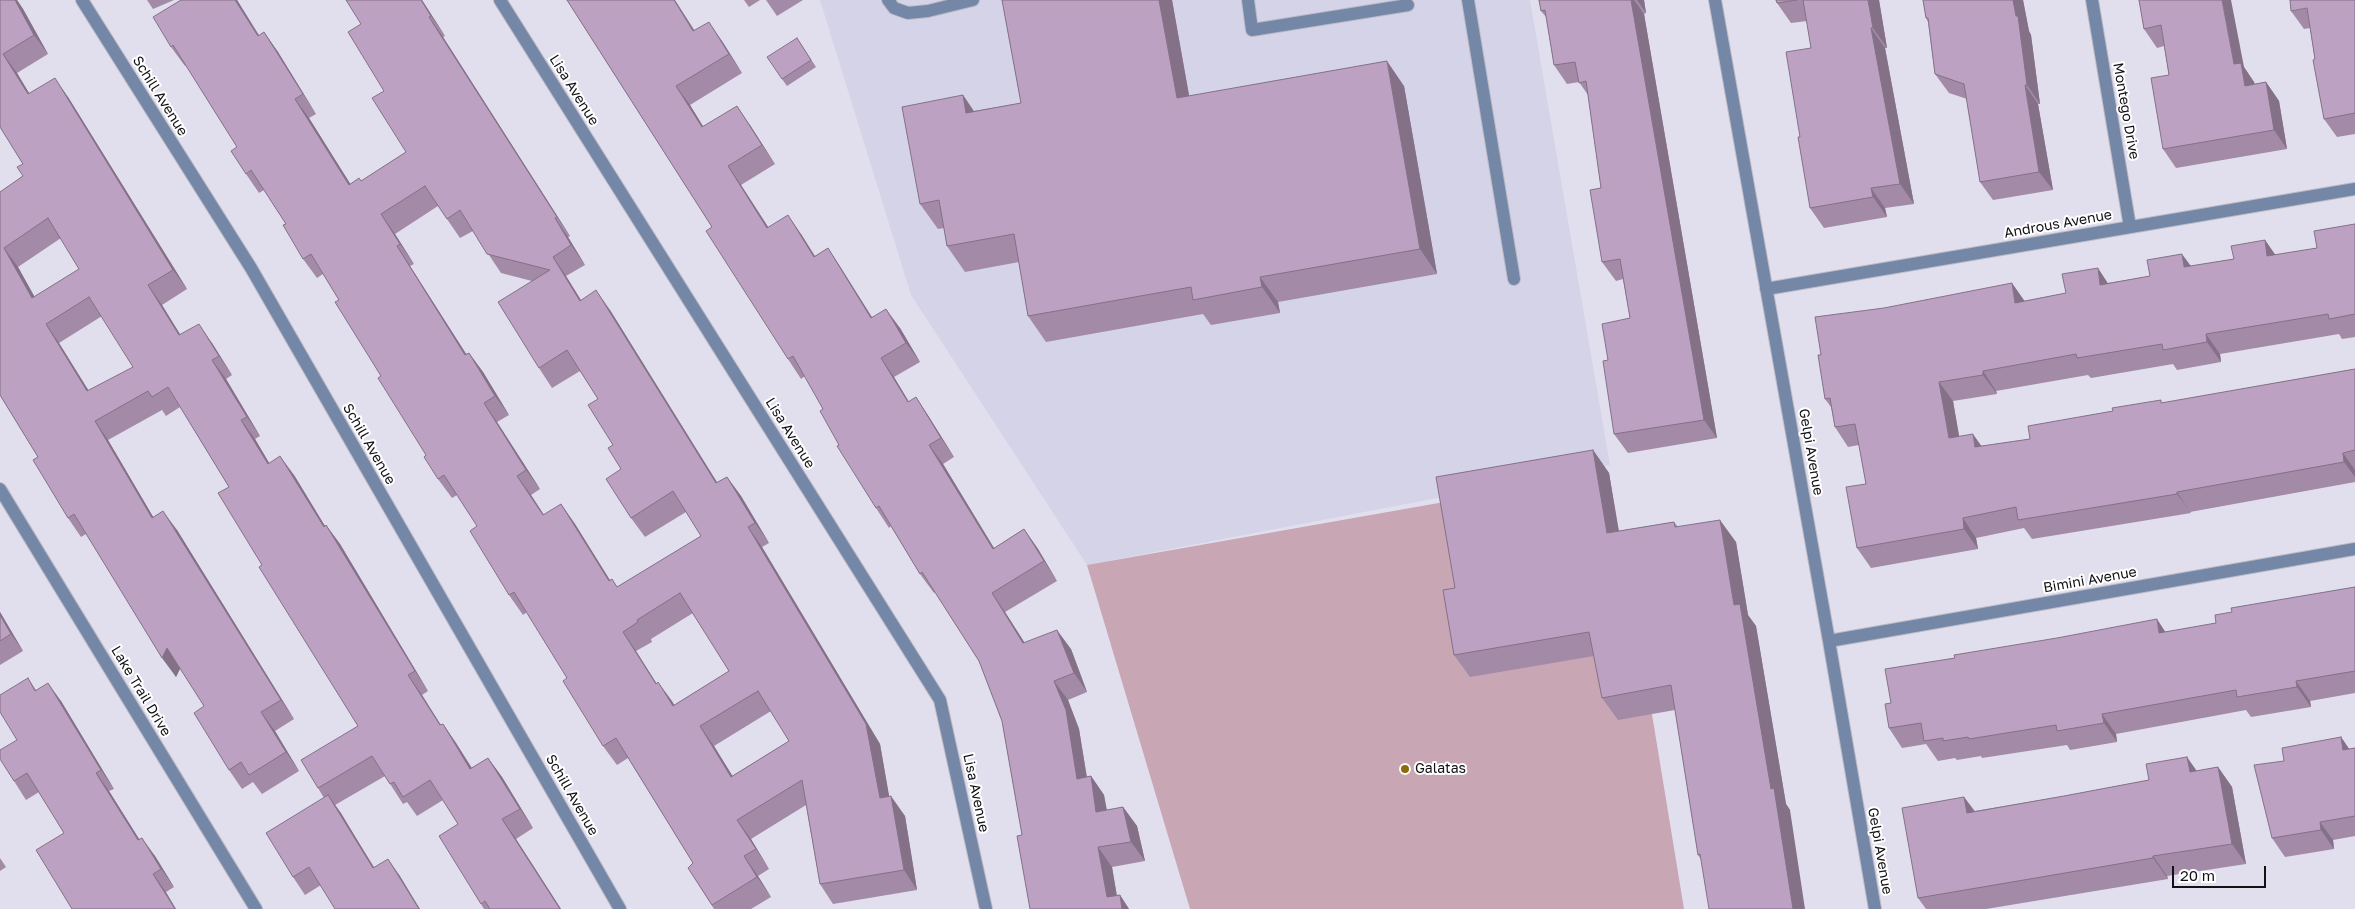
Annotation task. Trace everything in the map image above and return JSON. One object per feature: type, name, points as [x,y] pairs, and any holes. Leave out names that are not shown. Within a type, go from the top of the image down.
[{"type":"street","name":"Schill Avenue","points":[[82,0],[251,268],[620,909]]},
{"type":"street","name":"Lisa Avenue","points":[[500,0],[940,700],[986,909]]},
{"type":"street","points":[[888,0],[894,8],[908,13],[928,12],[973,0]]},
{"type":"street","points":[[1248,0],[1252,30],[1408,5]]},
{"type":"street","points":[[1468,0],[1514,279]]},
{"type":"street","name":"Gelpi Avenue","points":[[1715,0],[1875,909]]},
{"type":"street","name":"Montego Drive","points":[[2092,0],[2130,227]]},
{"type":"street","name":"Androus Avenue","points":[[1766,289],[2355,189]]},
{"type":"street","name":"Lake Trail Drive","points":[[0,489],[256,909]]},
{"type":"street","name":"Bimini Avenue","points":[[1829,641],[2355,549]]},
{"type":"shaded area","points":[[820,0],[1530,0],[1610,465],[1087,565],[911,295]]},
{"type":"shaded area","name":"Galatas","points":[[1609,473],[1635,630],[1638,629],[1684,909],[1190,909],[1087,565]]},
{"type":"building","points":[[0,0],[15,0],[34,35],[3,54],[28,94],[55,78],[173,270],[148,285],[179,335],[199,324],[219,356],[212,360],[247,417],[241,420],[268,464],[280,456],[324,527],[326,525],[415,671],[408,675],[440,725],[443,724],[470,769],[488,758],[520,809],[502,819],[560,909],[490,909],[485,901],[481,904],[439,836],[458,824],[430,780],[403,797],[394,782],[390,784],[372,756],[318,788],[301,760],[358,726],[259,567],[262,565],[218,493],[229,487],[168,387],[152,397],[148,391],[95,421],[152,518],[163,511],[281,700],[261,712],[286,752],[249,775],[241,762],[229,770],[194,713],[204,706],[167,648],[162,658],[74,514],[68,518],[33,460],[38,457],[0,395],[0,192],[23,176],[17,167],[23,164],[0,127]],"holes":[[[48,218],[79,269],[32,298],[4,248]],[[89,297],[133,367],[87,391],[46,324]]]},
{"type":"building","points":[[181,0],[235,0],[258,36],[264,32],[303,94],[295,99],[349,185],[359,178],[361,181],[406,152],[372,98],[384,91],[348,32],[361,24],[346,0],[421,0],[431,16],[429,17],[557,217],[555,218],[571,245],[553,257],[580,301],[596,290],[716,483],[727,477],[755,523],[748,527],[866,724],[880,798],[891,796],[904,870],[820,884],[802,780],[737,820],[756,849],[744,856],[757,877],[712,905],[688,868],[693,863],[616,738],[603,746],[563,681],[567,678],[514,592],[509,595],[470,531],[477,526],[444,475],[438,479],[424,457],[426,455],[378,378],[381,376],[335,302],[339,300],[311,254],[303,259],[283,225],[286,224],[251,170],[246,174],[231,151],[237,147],[173,45],[171,47],[153,17]],"holes":[[[425,186],[447,219],[460,210],[487,254],[550,270],[498,302],[539,368],[567,350],[598,399],[588,405],[613,445],[608,448],[621,469],[606,479],[631,518],[673,491],[701,536],[617,587],[612,579],[609,581],[561,504],[543,515],[517,476],[526,470],[484,403],[495,396],[469,353],[465,355],[397,246],[400,244],[381,214]],[[680,593],[729,671],[673,706],[658,682],[656,684],[623,632],[638,622],[637,620]],[[758,691],[789,741],[731,777],[700,726]]]},
{"type":"building","points":[[567,0],[674,0],[693,31],[709,22],[729,54],[676,86],[702,127],[737,106],[762,145],[728,166],[767,228],[788,215],[814,257],[828,248],[871,318],[886,309],[906,343],[881,358],[908,402],[916,397],[941,438],[929,445],[993,549],[1024,529],[1044,561],[992,593],[1023,643],[1057,630],[1074,673],[1054,681],[1066,710],[1077,779],[1091,776],[1096,812],[1123,807],[1131,842],[1098,847],[1107,897],[1120,895],[1122,909],[1030,909],[1017,836],[1022,835],[1002,721],[979,661],[922,572],[920,574],[879,506],[876,508],[837,446],[839,445],[820,411],[823,409],[793,356],[788,359],[706,231],[712,227]]},
{"type":"building","points":[[1002,0],[1159,0],[1177,98],[1387,61],[1420,249],[1260,277],[1262,287],[1193,300],[1191,287],[1028,316],[1014,234],[947,246],[939,200],[920,204],[902,107],[963,95],[966,113],[1021,103]]},
{"type":"building","points":[[1539,0],[1631,0],[1704,420],[1614,434],[1603,361],[1608,360],[1602,324],[1630,318],[1620,259],[1602,262],[1590,190],[1601,188],[1586,81],[1579,83],[1575,62],[1554,65],[1545,10],[1541,11]]},
{"type":"building","points":[[1776,0],[1797,0],[1777,3]]},
{"type":"building","points":[[1803,0],[1868,0],[1873,28],[1871,28],[1900,184],[1871,188],[1873,197],[1810,208],[1786,52],[1811,48]]},
{"type":"building","points":[[1923,0],[2013,0],[2016,16],[2018,16],[2027,85],[2025,85],[2039,172],[1980,182],[1964,84],[1935,74],[1928,18],[1926,18]]},
{"type":"building","points":[[2139,0],[2222,0],[2234,64],[2241,63],[2245,86],[2266,82],[2274,130],[2163,149],[2151,78],[2169,75],[2161,25],[2144,29]]},
{"type":"building","points":[[2290,0],[2355,0],[2355,113],[2324,119],[2313,60],[2315,59],[2307,8],[2291,11]]},
{"type":"building","points":[[797,38],[811,60],[782,79],[767,57]]},
{"type":"building","points":[[2355,224],[2355,314],[2329,319],[2328,314],[2206,334],[2207,342],[2163,350],[2162,344],[2077,358],[2076,354],[1983,371],[1983,375],[1939,382],[1949,438],[1973,434],[1975,447],[2030,439],[2028,426],[2113,411],[2112,408],[2161,400],[2161,403],[2355,369],[2355,450],[2343,453],[2344,462],[2177,492],[2177,494],[2018,520],[2016,507],[1963,518],[1964,529],[1857,548],[1846,487],[1866,484],[1855,424],[1835,427],[1830,398],[1825,399],[1818,355],[1821,355],[1815,317],[1884,308],[2012,283],[2015,303],[2066,293],[2062,274],[2098,268],[2100,285],[2150,276],[2147,260],[2182,254],[2184,267],[2234,259],[2231,246],[2265,240],[2267,256],[2317,248],[2314,231]]},
{"type":"building","points":[[1593,450],[1607,533],[1674,522],[1675,527],[1720,520],[1734,605],[1740,604],[1771,789],[1774,788],[1793,909],[1709,909],[1700,854],[1698,855],[1671,685],[1602,698],[1589,632],[1454,655],[1443,590],[1455,588],[1436,477]]},
{"type":"building","points":[[2355,587],[2355,671],[2296,681],[2297,687],[2237,697],[2236,690],[2102,714],[2104,723],[2057,731],[2056,725],[1969,739],[1968,737],[1943,741],[1943,738],[1924,741],[1921,723],[1889,728],[1885,704],[1891,703],[1885,669],[1955,658],[1954,655],[2157,619],[2159,633],[2216,623],[2215,615],[2232,612],[2231,608]]},
{"type":"building","points":[[0,615],[11,634],[0,641]]},
{"type":"building","points":[[28,678],[35,691],[48,683],[101,770],[96,773],[138,840],[142,838],[161,869],[153,874],[175,909],[72,909],[36,850],[64,833],[27,773],[14,781],[0,759],[0,750],[17,740],[0,712],[0,695]]},
{"type":"building","points":[[2341,737],[2343,750],[2355,748],[2355,816],[2320,822],[2321,830],[2272,838],[2254,765],[2284,761],[2282,748]]},
{"type":"building","points":[[2187,757],[2190,772],[2218,767],[2232,844],[2153,856],[2153,858],[1918,898],[1902,808],[1964,797],[1967,813],[2064,796],[2149,780],[2146,764]]},
{"type":"building","points":[[328,795],[373,868],[388,859],[419,909],[335,909],[309,867],[293,877],[266,833]]},
{"type":"place","name":"Galatas","points":[[1405,769]]}]
